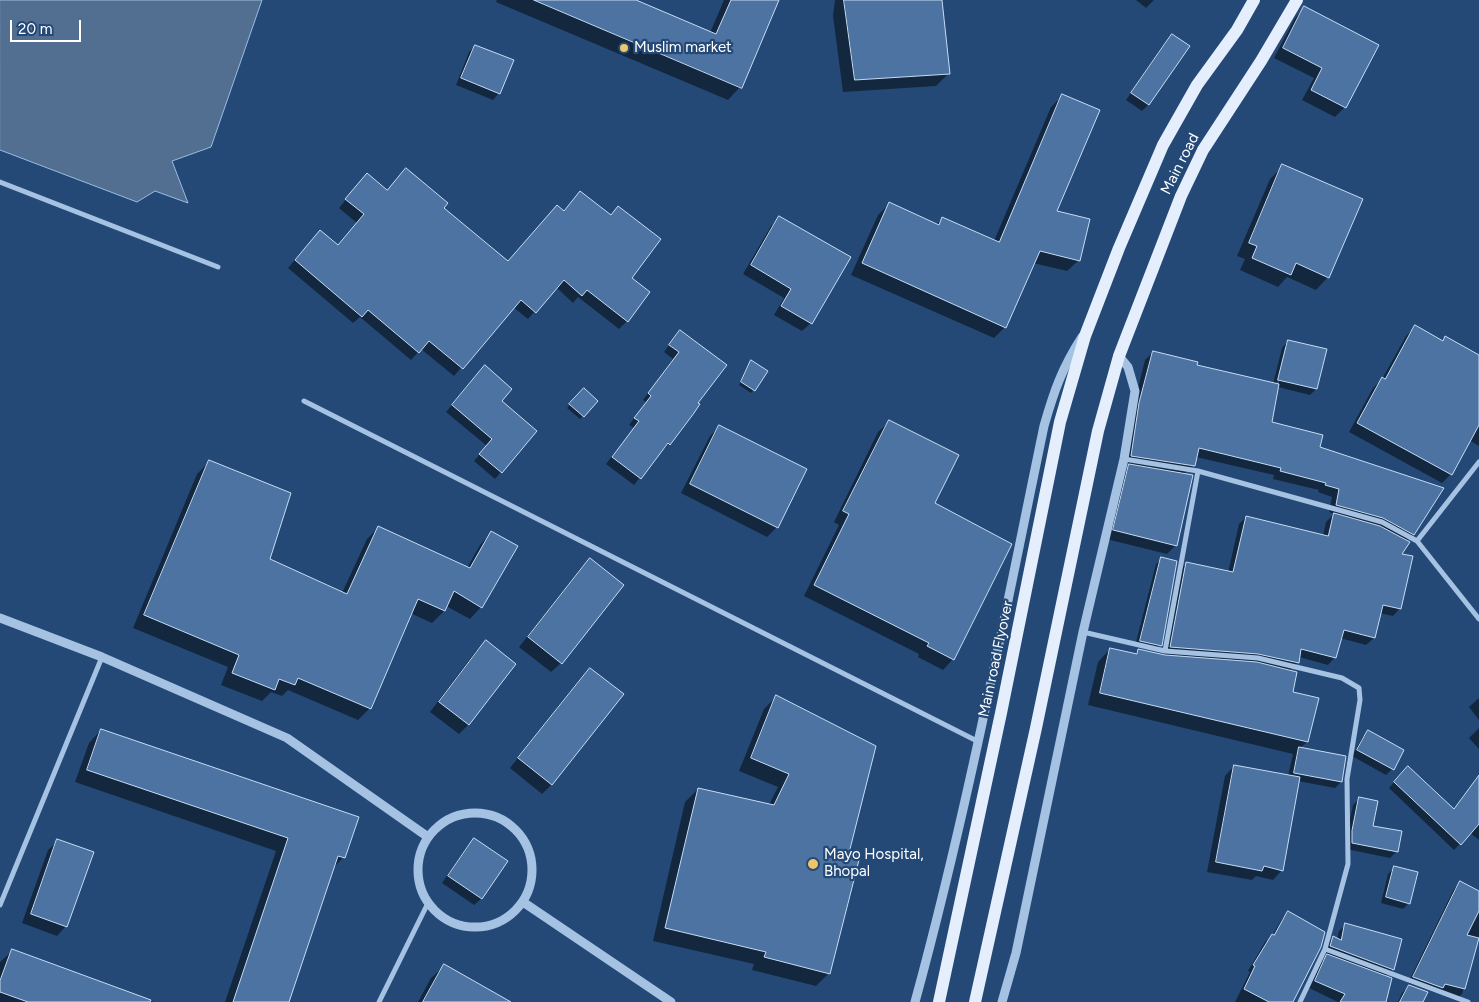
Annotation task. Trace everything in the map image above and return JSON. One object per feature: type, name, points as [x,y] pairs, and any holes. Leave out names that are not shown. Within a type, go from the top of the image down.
[{"type":"main road","name":"Main road","points":[[1090,324],[1119,248],[1163,145],[1197,85],[1237,30],[1254,0]]},
{"type":"main road","name":"Main road","points":[[1119,356],[1148,276],[1181,196],[1204,150],[1261,61],[1297,0]]},
{"type":"main road","name":"Main road Flyover","points":[[938,1002],[1001,713],[1060,422],[1090,324]]},
{"type":"main road","points":[[975,1002],[1036,728],[1098,431],[1119,356]]},
{"type":"street","points":[[0,182],[218,267]]},
{"type":"street","points":[[915,1002],[928,956],[978,742],[1044,426],[1055,388],[1067,360],[1090,324]]},
{"type":"street","points":[[1002,1002],[1016,953],[1083,632],[1124,459],[1135,391],[1128,367],[1119,356]]},
{"type":"street","points":[[304,401],[978,742]]},
{"type":"street","points":[[1124,459],[1198,470],[1382,522],[1417,541],[1479,619]]},
{"type":"street","points":[[1417,541],[1479,462]]},
{"type":"street","points":[[1165,651],[1198,470]]},
{"type":"street","points":[[0,618],[102,657],[287,738],[428,837]]},
{"type":"street","points":[[1083,632],[1165,651],[1258,658],[1342,678],[1359,688],[1360,700],[1347,779],[1348,864],[1325,949],[1300,1002]]},
{"type":"street","points":[[0,906],[102,657]]},
{"type":"street","points":[[479,812],[499,816],[515,828],[527,844],[532,863],[531,884],[523,902],[510,915],[494,924],[476,928],[458,925],[441,916],[428,903],[420,888],[418,870],[420,853],[428,837],[442,823],[459,814],[479,812]]},
{"type":"street","points":[[523,902],[671,1002]]},
{"type":"street","points":[[379,1002],[428,903]]},
{"type":"street","points":[[1325,949],[1468,1002]]},
{"type":"water","points":[[0,0],[262,0],[211,147],[172,161],[188,203],[155,191],[137,202],[0,150]]},
{"type":"building","points":[[534,0],[636,0],[716,34],[731,0],[779,0],[742,88]]},
{"type":"building","points":[[844,0],[942,0],[950,74],[855,80]]},
{"type":"building","points":[[1304,6],[1379,45],[1346,108],[1311,90],[1322,68],[1283,48]]},
{"type":"building","points":[[1172,34],[1190,46],[1149,105],[1131,93]]},
{"type":"building","points":[[475,45],[514,60],[500,94],[461,78]]},
{"type":"building","points":[[1062,94],[1100,110],[1057,211],[1090,219],[1080,261],[1040,251],[1006,328],[862,263],[889,202],[939,225],[942,217],[999,242]]},
{"type":"building","points":[[1282,164],[1363,199],[1329,278],[1296,263],[1291,275],[1252,258],[1257,246],[1249,243]]},
{"type":"building","points":[[406,168],[448,203],[444,208],[508,261],[557,205],[564,211],[580,191],[611,215],[618,206],[661,239],[632,278],[650,292],[628,322],[587,290],[582,296],[564,280],[536,313],[521,300],[463,369],[429,341],[419,353],[368,310],[362,317],[295,260],[320,230],[338,245],[364,214],[345,199],[367,173],[387,190]]},
{"type":"building","points":[[779,216],[851,257],[812,324],[781,306],[791,289],[751,265]]},
{"type":"building","points":[[1415,325],[1443,341],[1445,336],[1479,355],[1479,425],[1452,475],[1357,423],[1382,377],[1385,379]]},
{"type":"building","points":[[680,330],[727,365],[698,403],[700,404],[670,445],[668,443],[641,479],[612,457],[639,421],[634,418],[651,396],[648,393],[679,352],[669,345]]},
{"type":"building","points":[[1288,340],[1327,349],[1317,389],[1278,380]]},
{"type":"building","points":[[1153,351],[1198,362],[1197,365],[1279,384],[1272,422],[1323,435],[1320,447],[1444,488],[1414,535],[1383,518],[1336,505],[1339,489],[1325,485],[1326,483],[1280,471],[1281,468],[1199,448],[1195,466],[1131,456],[1139,403]]},
{"type":"building","points":[[751,360],[768,371],[755,391],[741,382]]},
{"type":"building","points":[[485,365],[512,389],[502,401],[537,431],[502,473],[479,454],[492,439],[452,405]]},
{"type":"building","points":[[584,388],[598,401],[584,417],[569,404]]},
{"type":"building","points":[[889,420],[959,455],[935,503],[1012,544],[954,660],[927,646],[929,643],[814,585],[849,514],[843,511]]},
{"type":"building","points":[[719,425],[807,469],[778,528],[690,484]]},
{"type":"building","points":[[209,460],[291,493],[270,559],[347,594],[378,526],[470,568],[491,531],[518,546],[482,608],[454,591],[445,611],[418,599],[371,709],[298,678],[295,685],[279,679],[275,690],[232,673],[239,655],[144,615]]},
{"type":"building","points":[[1129,464],[1193,475],[1177,546],[1113,530]]},
{"type":"building","points":[[1334,513],[1380,526],[1410,542],[1402,554],[1413,556],[1401,609],[1383,605],[1375,638],[1344,630],[1336,658],[1301,649],[1299,663],[1258,654],[1170,647],[1186,562],[1233,572],[1246,516],[1328,536]]},
{"type":"building","points":[[1161,557],[1177,561],[1162,646],[1140,641]]},
{"type":"building","points":[[590,558],[624,585],[562,664],[528,637]]},
{"type":"building","points":[[486,640],[516,664],[469,725],[439,702]]},
{"type":"building","points":[[1110,648],[1137,654],[1138,649],[1165,655],[1257,662],[1297,672],[1293,692],[1319,698],[1308,742],[1100,693]]},
{"type":"building","points":[[590,668],[624,694],[552,785],[518,758]]},
{"type":"building","points":[[776,695],[876,746],[849,853],[860,856],[830,974],[764,957],[766,952],[665,928],[698,788],[774,805],[789,774],[751,758]]},
{"type":"building","points":[[101,729],[359,817],[345,858],[338,856],[289,1002],[233,1002],[288,838],[87,770]]},
{"type":"building","points":[[1368,730],[1404,750],[1394,770],[1357,750]]},
{"type":"building","points":[[1299,747],[1346,756],[1342,782],[1294,773]]},
{"type":"building","points":[[1234,765],[1300,777],[1283,871],[1264,866],[1262,871],[1216,862]]},
{"type":"building","points":[[1408,766],[1454,809],[1479,775],[1479,824],[1461,845],[1394,782]]},
{"type":"building","points":[[1359,797],[1378,801],[1373,826],[1402,831],[1398,852],[1352,843],[1352,831]]},
{"type":"building","points":[[474,838],[508,861],[482,899],[448,876]]},
{"type":"building","points":[[57,839],[94,852],[67,927],[31,914]]},
{"type":"building","points":[[1394,866],[1418,872],[1410,904],[1386,897]]},
{"type":"building","points":[[1460,881],[1479,891],[1479,911],[1467,935],[1479,938],[1465,989],[1445,984],[1443,988],[1413,977]]},
{"type":"building","points":[[1288,911],[1325,932],[1321,947],[1293,1002],[1269,1002],[1244,989],[1255,966],[1253,965]]},
{"type":"building","points":[[1345,923],[1402,939],[1394,970],[1330,946],[1333,936],[1341,940]]},
{"type":"building","points":[[12,949],[151,1000],[150,1002],[28,1002],[0,992],[0,981]]},
{"type":"building","points":[[1327,954],[1392,978],[1386,1002],[1340,1002],[1345,994],[1315,981]]},
{"type":"building","points":[[444,964],[511,1002],[423,1002]]},
{"type":"building","points":[[1409,985],[1428,992],[1423,1002],[1400,1002]]},
{"type":"place","name":"Muslim market","points":[[624,48]]},
{"type":"place","name":"Mayo Hospital, Bhopal","points":[[813,864]]}]
